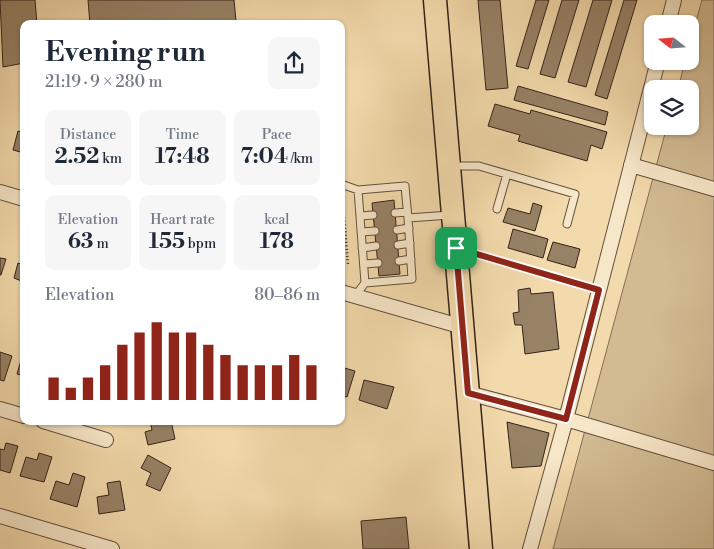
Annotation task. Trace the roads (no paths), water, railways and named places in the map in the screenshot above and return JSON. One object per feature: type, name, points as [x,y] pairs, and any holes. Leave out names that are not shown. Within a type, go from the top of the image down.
[{"type":"main road","points":[[435,0],[481,549]]},
{"type":"street","points":[[670,15],[674,0]]},
{"type":"street","points":[[530,549],[566,419],[656,70]]},
{"type":"street","points":[[631,164],[714,189]]},
{"type":"street","points":[[0,192],[20,198]]},
{"type":"street","points":[[345,293],[463,327]]},
{"type":"street","points":[[468,393],[566,419],[714,463]]},
{"type":"street","points":[[0,409],[20,415]]},
{"type":"street","points":[[56,425],[106,440]]},
{"type":"street","points":[[0,516],[112,549]]},
{"type":"lane","points":[[449,166],[478,166],[575,194],[567,224]]},
{"type":"lane","points":[[497,209],[507,174]]},
{"type":"lane","points":[[345,187],[358,190],[405,186],[412,278],[365,283]]},
{"type":"lane","points":[[355,296],[365,283],[358,190]]},
{"type":"lane","points":[[395,213],[408,215],[453,215]]},
{"type":"lane","points":[[360,216],[373,215]]},
{"type":"lane","points":[[397,230],[409,228]]},
{"type":"lane","points":[[362,232],[375,231]]},
{"type":"lane","points":[[398,244],[410,243]]},
{"type":"lane","points":[[362,248],[376,246]]},
{"type":"lane","points":[[456,248],[599,290]]},
{"type":"lane","points":[[399,261],[411,259]]},
{"type":"lane","points":[[364,264],[378,263]]}]
